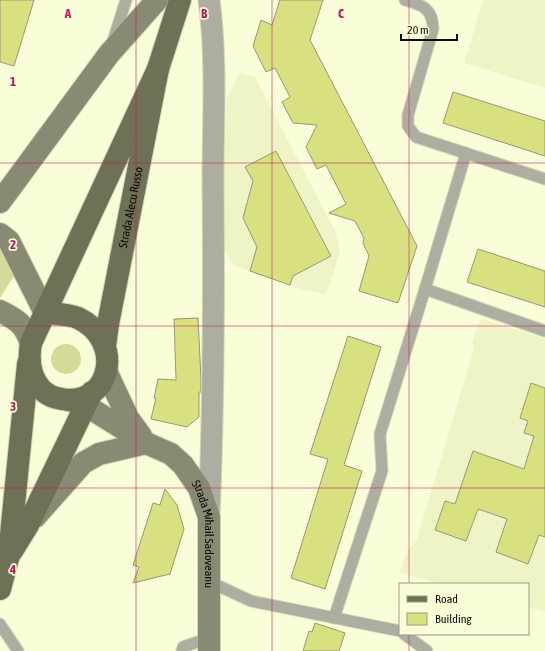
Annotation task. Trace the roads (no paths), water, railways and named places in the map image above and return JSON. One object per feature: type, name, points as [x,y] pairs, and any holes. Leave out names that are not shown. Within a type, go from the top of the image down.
[{"type":"main road","points":[[0,202],[109,54],[157,0]]},
{"type":"main road","name":"Strada Alecu Russo","points":[[105,346],[158,69],[180,0]]},
{"type":"main road","name":"Strada Alecu Russo","points":[[45,314],[158,69]]},
{"type":"main road","points":[[0,219],[4,237],[45,314]]},
{"type":"main road","points":[[0,311],[16,319],[26,329],[35,382],[44,392],[55,398],[82,399]]},
{"type":"main road","points":[[28,525],[82,399],[101,383],[106,371],[108,358],[105,346],[99,335],[88,325],[77,318],[45,314]]},
{"type":"main road","points":[[0,589],[29,350],[45,314]]},
{"type":"main road","points":[[5,556],[28,525],[83,463],[99,454],[146,443],[128,418],[106,371]]},
{"type":"main road","name":"Strada Mihail Sadoveanu","points":[[82,399],[146,443],[172,454],[183,465],[199,488],[209,517],[209,644]]},
{"type":"street","points":[[209,0],[213,69],[214,267],[212,439],[209,517]]},
{"type":"lane","points":[[109,54],[126,0]]},
{"type":"lane","points":[[405,0],[417,4],[429,5],[433,19],[433,29],[408,115],[408,126],[416,137],[545,179]]},
{"type":"lane","points":[[334,618],[382,471],[380,434],[466,153]]},
{"type":"lane","points":[[425,289],[545,331]]},
{"type":"lane","points":[[208,581],[251,601],[399,631]]},
{"type":"lane","points":[[0,624],[18,651]]},
{"type":"lane","points":[[405,635],[427,651]]},
{"type":"lane","points":[[182,651],[183,647],[209,644]]}]
